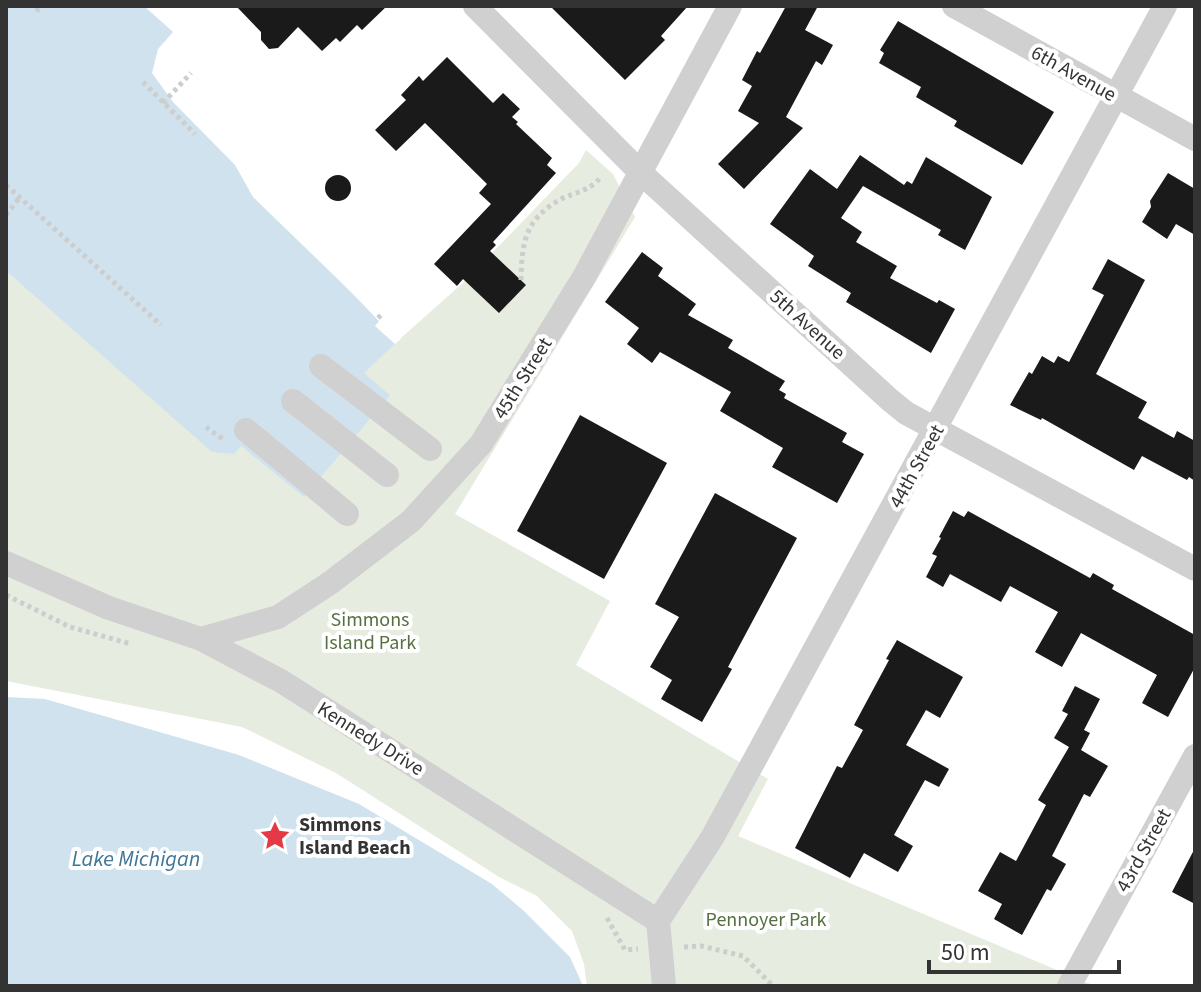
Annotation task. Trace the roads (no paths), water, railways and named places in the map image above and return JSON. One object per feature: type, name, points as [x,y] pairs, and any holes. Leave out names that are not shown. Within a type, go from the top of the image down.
[{"type":"street","name":"5th Avenue","points":[[475,6],[641,173],[906,413],[1195,569]]},
{"type":"street","name":"45th Street","points":[[201,639],[278,617],[330,583],[411,521],[481,444],[584,277],[730,6]]},
{"type":"street","name":"6th Avenue","points":[[954,6],[1195,139]]},
{"type":"street","name":"44th Street","points":[[658,921],[712,838],[1165,6]]},
{"type":"street","points":[[321,366],[430,449]]},
{"type":"street","points":[[293,401],[387,475]]},
{"type":"street","points":[[246,430],[347,514]]},
{"type":"street","name":"Kennedy Drive","points":[[6,563],[109,608],[201,639],[281,681],[658,921]]},
{"type":"street","name":"43rd Street","points":[[1069,986],[1195,756]]},
{"type":"street","points":[[658,921],[664,986]]},
{"type":"water","points":[[6,6],[144,6],[173,32],[166,40],[163,78],[236,160],[263,200],[398,341],[364,373],[390,395],[304,497],[241,446],[234,454],[212,452],[6,271]]},
{"type":"water","name":"Lake Michigan","points":[[6,697],[45,699],[239,755],[359,804],[492,884],[570,957],[583,986],[6,986]]},
{"type":"place","name":"Simmons Island Beach","points":[[275,836]]},
{"type":"park label","name":"Simmons Island Park","points":[[370,630]]},
{"type":"park label","name":"Pennoyer Park","points":[[766,919]]}]
